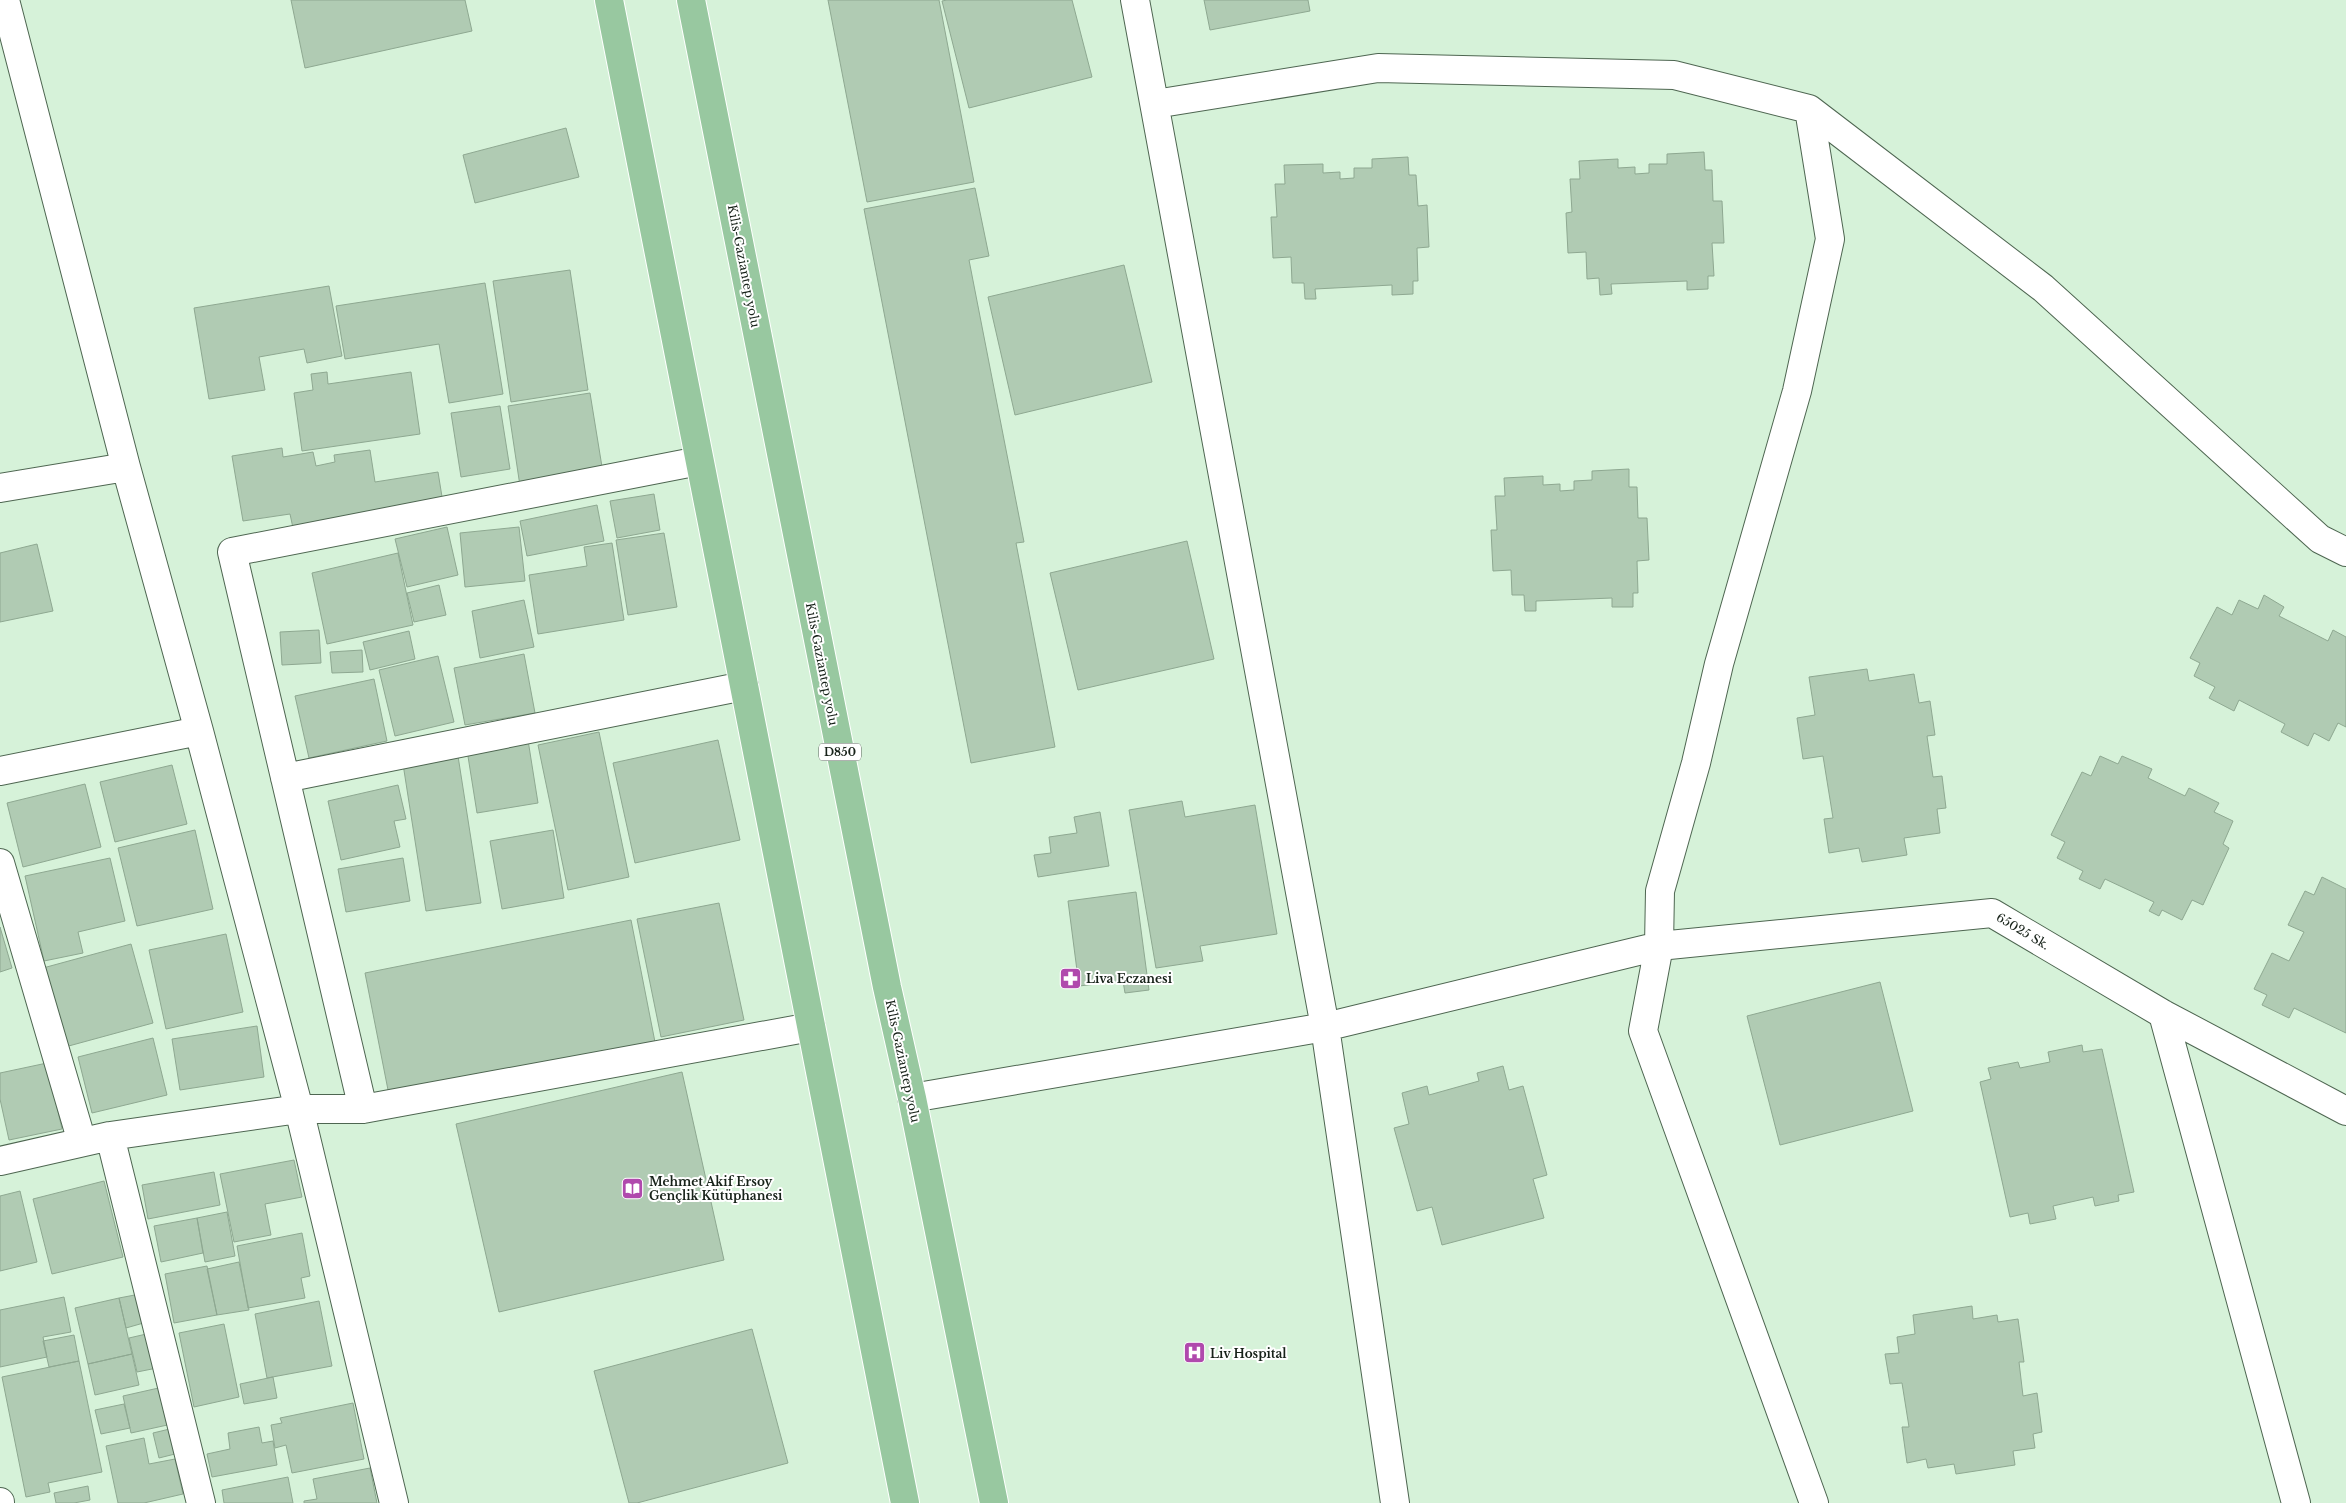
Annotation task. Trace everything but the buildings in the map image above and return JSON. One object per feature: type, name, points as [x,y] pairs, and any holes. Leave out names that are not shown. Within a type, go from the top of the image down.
[{"type":"highway","points":[[609,0],[905,1503]]},
{"type":"highway","name":"Kilis-Gaziantep yolu","points":[[691,0],[885,977],[912,1098],[994,1503]]},
{"type":"street","points":[[5,0],[126,466],[199,731],[299,1109],[394,1503]]},
{"type":"street","points":[[1135,0],[1326,1027],[1395,1503]]},
{"type":"street","points":[[1155,104],[1378,68],[1674,76],[1809,109],[2043,288],[2320,539],[2346,552]]},
{"type":"street","points":[[1809,109],[1830,239],[1797,391],[1719,664],[1696,762],[1660,892],[1659,946],[1643,1031],[1814,1503]]},
{"type":"street","points":[[363,1109],[232,552],[699,461]]},
{"type":"street","points":[[0,488],[126,466]]},
{"type":"street","points":[[286,778],[744,686]]},
{"type":"street","points":[[0,771],[199,731]]},
{"type":"street","points":[[0,863],[82,1142]]},
{"type":"street","name":"65025 Sk.","points":[[912,1098],[1326,1027],[1659,946],[1992,913],[2163,1014],[2346,1111]]},
{"type":"street","points":[[2163,1014],[2296,1503]]},
{"type":"street","points":[[0,1161],[110,1136],[299,1109],[363,1109],[811,1027]]},
{"type":"street","points":[[110,1136],[201,1503]]},
{"type":"place","name":"Liva Eczanesi","points":[[1070,978]]},
{"type":"place","name":"Mehmet Akif Ersoy Gençlik Kütüphanesi","points":[[633,1188]]},
{"type":"place","name":"Liv Hospital","points":[[1194,1353]]}]
